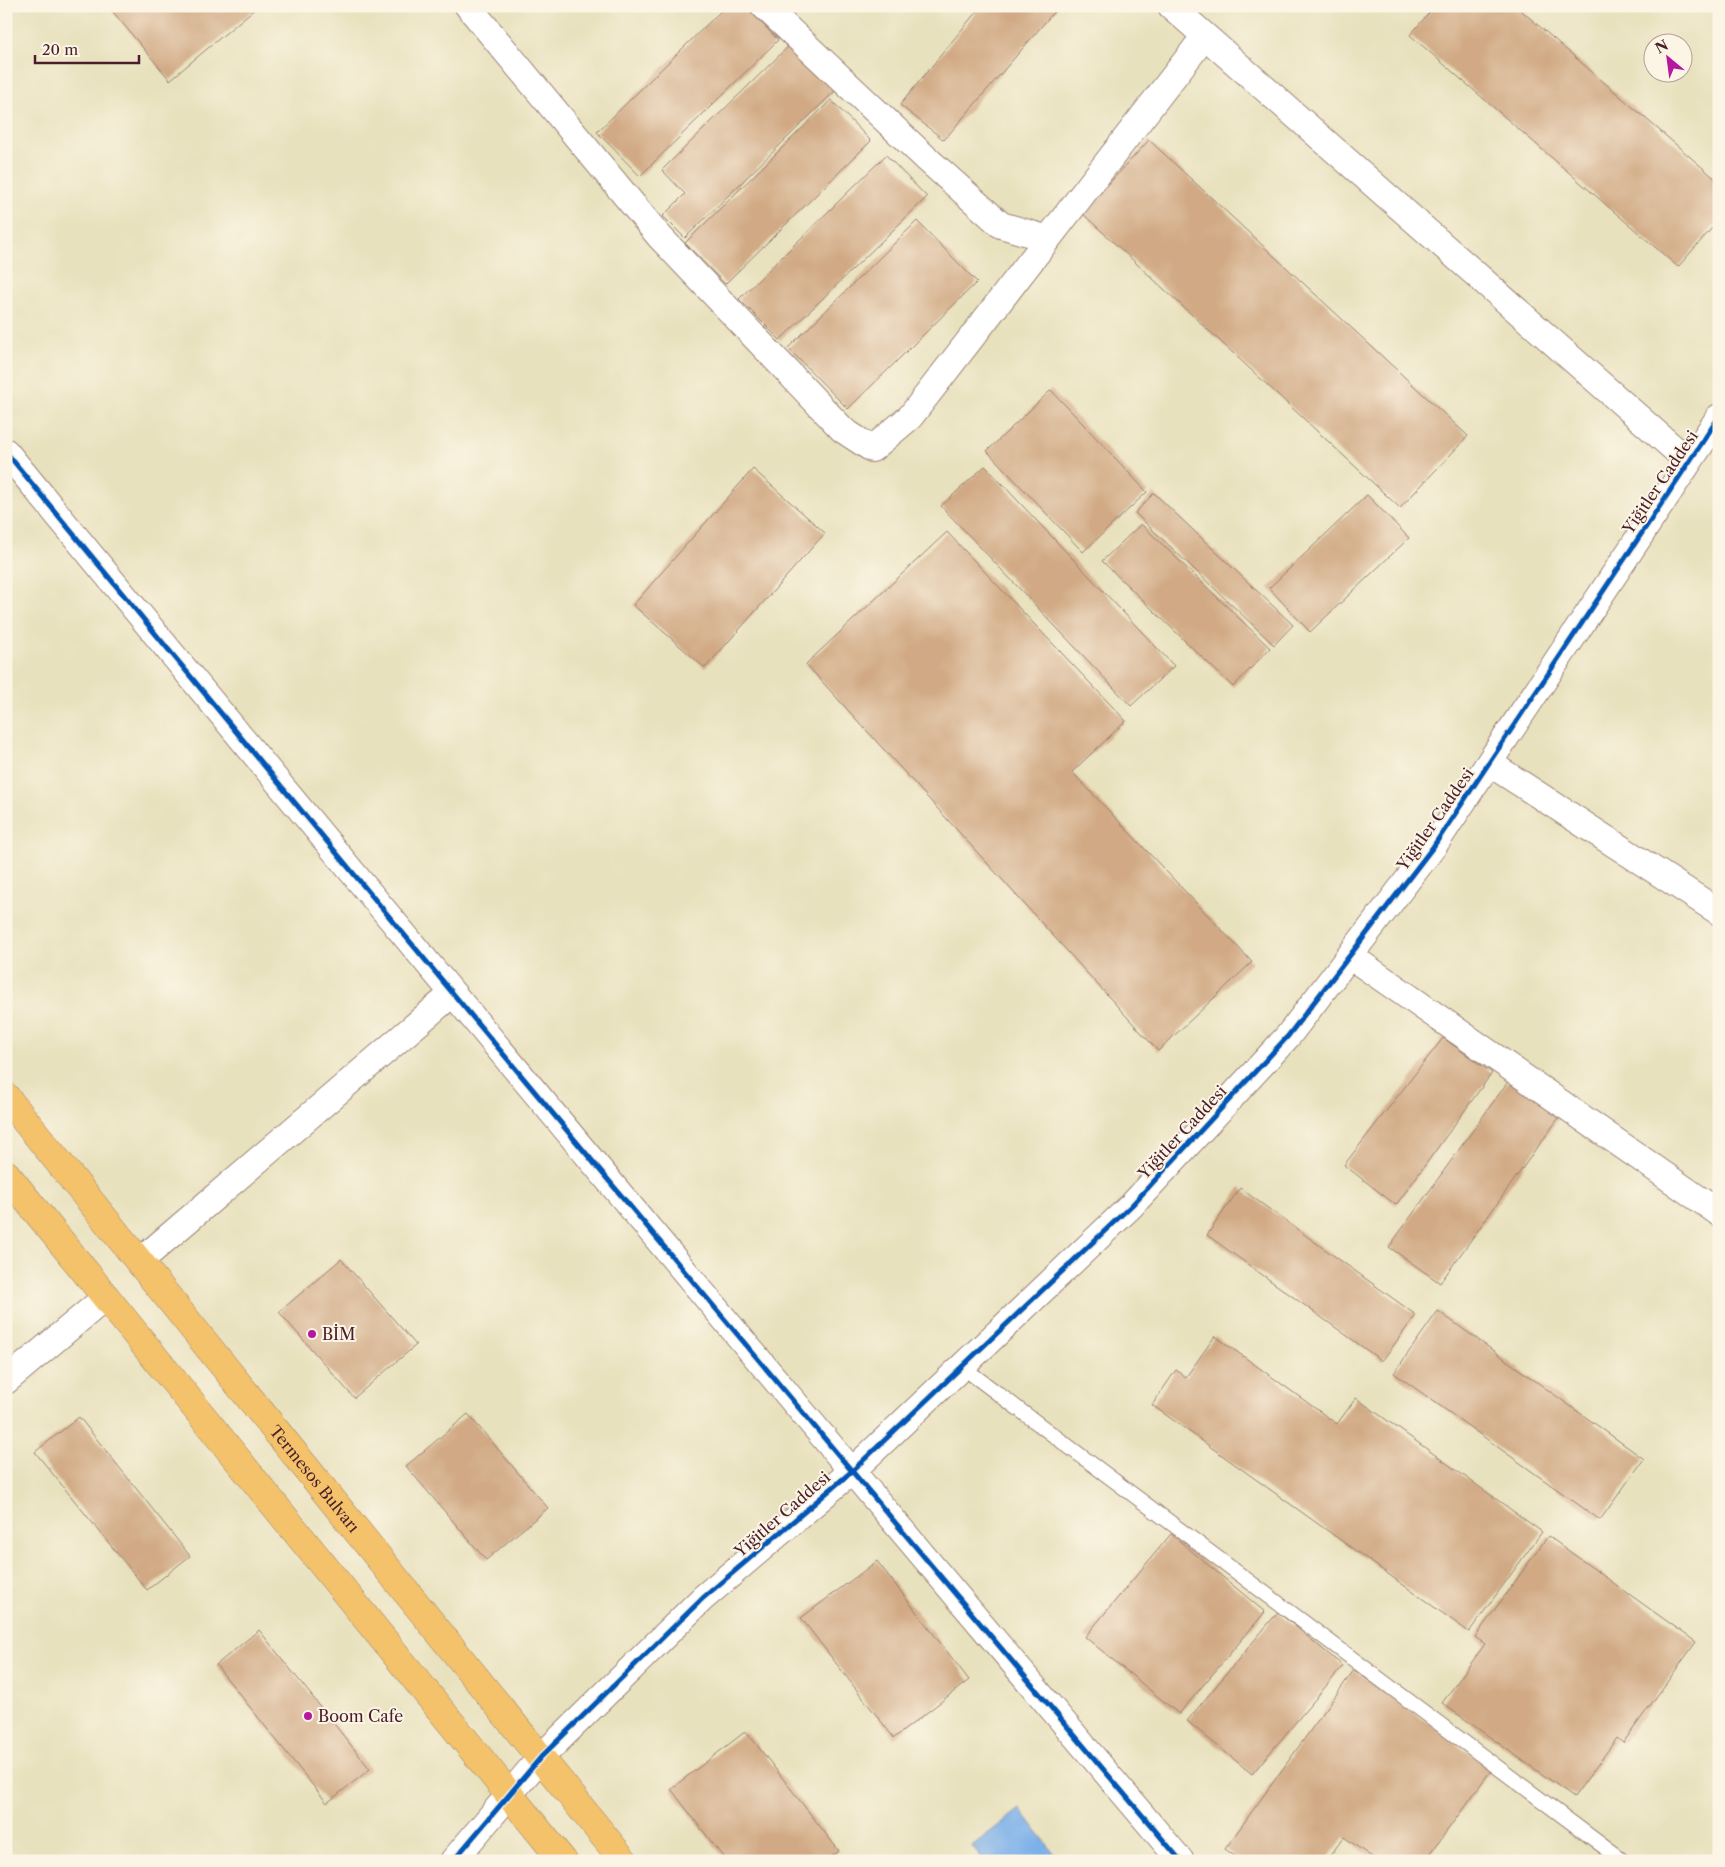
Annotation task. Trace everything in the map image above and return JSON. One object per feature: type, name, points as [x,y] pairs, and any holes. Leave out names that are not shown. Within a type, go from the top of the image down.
[{"type":"main road","name":"Termesos Bulvarı","points":[[6,1097],[624,1861]]},
{"type":"main road","points":[[6,1174],[563,1861]]},
{"type":"street","points":[[468,6],[659,236],[843,430],[872,449],[910,417],[1205,36]]},
{"type":"street","points":[[764,6],[1000,225],[1048,239]]},
{"type":"street","points":[[1172,7],[1688,461]]},
{"type":"street","name":"Yiğitler Caddesi","points":[[453,1861],[541,1758],[703,1598],[851,1472],[1132,1205],[1288,1036],[1433,847],[1688,461],[1717,424]]},
{"type":"street","points":[[6,452],[452,994],[851,1472],[1181,1861]]},
{"type":"street","points":[[1489,763],[1719,912]]},
{"type":"street","points":[[1350,956],[1719,1213]]},
{"type":"street","points":[[139,1262],[452,994]]},
{"type":"street","points":[[6,1381],[106,1297]]},
{"type":"lane","points":[[961,1366],[1623,1861]]},
{"type":"water","points":[[1020,1809],[1060,1861],[983,1861],[972,1846]]},
{"type":"building","points":[[108,6],[258,6],[170,80]]},
{"type":"building","points":[[726,6],[745,6],[778,40],[640,176],[597,132]]},
{"type":"building","points":[[981,6],[1059,6],[944,140],[900,105]]},
{"type":"building","points":[[1435,6],[1516,6],[1719,182],[1719,220],[1678,267],[1410,35]]},
{"type":"building","points":[[795,40],[840,86],[685,238],[663,216],[685,194],[662,170]]},
{"type":"building","points":[[831,100],[871,141],[725,284],[685,243]]},
{"type":"building","points":[[1149,140],[1468,436],[1400,508],[1082,213]]},
{"type":"building","points":[[886,155],[927,197],[780,340],[739,299]]},
{"type":"building","points":[[917,221],[977,282],[848,409],[788,348]]},
{"type":"building","points":[[1051,390],[1147,492],[1083,552],[987,451]]},
{"type":"building","points":[[985,466],[1174,666],[1131,706],[941,506]]},
{"type":"building","points":[[753,469],[825,533],[705,668],[633,605]]},
{"type":"building","points":[[1154,493],[1293,625],[1274,645],[1135,513]]},
{"type":"building","points":[[1367,495],[1409,538],[1310,632],[1269,588]]},
{"type":"building","points":[[1141,524],[1270,648],[1233,687],[1102,561]]},
{"type":"building","points":[[947,532],[1126,721],[1072,772],[1252,962],[1158,1051],[806,664]]},
{"type":"building","points":[[1443,1038],[1492,1073],[1396,1205],[1344,1165]]},
{"type":"building","points":[[1512,1076],[1563,1112],[1440,1283],[1389,1247]]},
{"type":"building","points":[[1240,1188],[1416,1315],[1382,1361],[1207,1235]]},
{"type":"building","points":[[341,1259],[416,1345],[354,1398],[279,1312]]},
{"type":"building","points":[[1438,1311],[1644,1459],[1600,1520],[1394,1373]]},
{"type":"building","points":[[1215,1336],[1337,1424],[1356,1398],[1542,1532],[1469,1632],[1152,1405],[1176,1370],[1186,1377]]},
{"type":"building","points":[[468,1414],[548,1508],[486,1560],[406,1466]]},
{"type":"building","points":[[79,1417],[190,1556],[147,1590],[35,1452]]},
{"type":"building","points":[[1171,1534],[1265,1612],[1179,1714],[1085,1637]]},
{"type":"building","points":[[1548,1536],[1696,1642],[1623,1743],[1617,1738],[1574,1797],[1442,1703],[1485,1644],[1475,1637]]},
{"type":"building","points":[[877,1561],[969,1680],[894,1738],[801,1618]]},
{"type":"building","points":[[1278,1612],[1343,1666],[1252,1774],[1187,1721]]},
{"type":"building","points":[[259,1630],[370,1769],[327,1803],[216,1665]]},
{"type":"building","points":[[1354,1670],[1492,1769],[1425,1861],[1377,1861],[1344,1837],[1326,1861],[1242,1861],[1225,1849]]},
{"type":"building","points":[[746,1731],[839,1851],[826,1861],[726,1861],[671,1789]]},
{"type":"cycle path","points":[[453,1861],[541,1757],[703,1598],[851,1472],[1132,1205],[1288,1036],[1433,847],[1719,417]]},
{"type":"cycle path","points":[[6,452],[590,1159],[1181,1861]]},
{"type":"place","name":"BİM","points":[[312,1334]]},
{"type":"place","name":"Boom Cafe","points":[[308,1716]]}]
